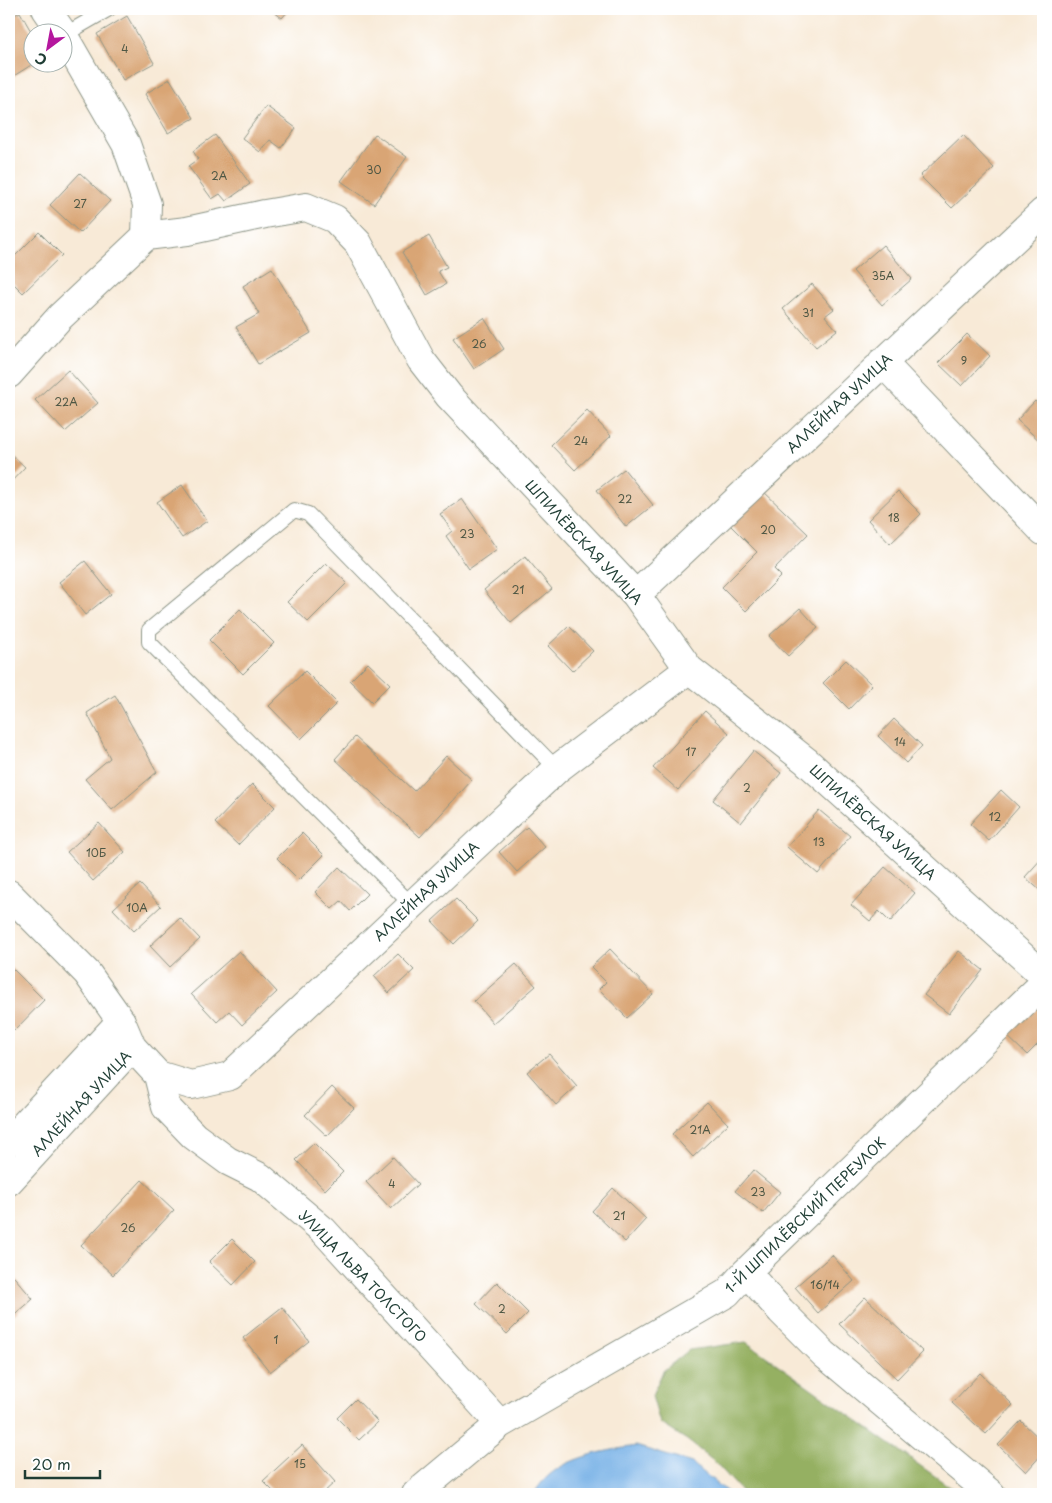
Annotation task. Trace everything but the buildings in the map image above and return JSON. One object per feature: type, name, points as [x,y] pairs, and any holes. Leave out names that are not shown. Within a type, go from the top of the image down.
[{"type":"street","points":[[46,9],[55,22]]},
{"type":"street","points":[[9,374],[60,317],[146,236],[147,204],[126,144],[72,50]]},
{"type":"street","name":"ШПИЛЁВСКАЯ УЛИЦА","points":[[146,236],[187,232],[265,214],[306,207],[335,219],[358,243],[421,360],[449,396],[636,595],[689,669],[806,761],[1043,975]]},
{"type":"street","name":"АЛЛЕЙНАЯ УЛИЦА","points":[[636,595],[1043,212]]},
{"type":"street","points":[[882,362],[1043,531]]},
{"type":"street","name":"АЛЛЕЙНАЯ УЛИЦА","points":[[158,1075],[191,1085],[230,1076],[556,769],[689,669]]},
{"type":"street","name":"УЛИЦА ЛЬВА ТОЛСТОГО","points":[[9,894],[87,973],[120,1021],[132,1047],[158,1075],[166,1107],[194,1136],[228,1161],[260,1177],[324,1231],[500,1424]]},
{"type":"street","name":"1-Й ШПИЛЁВСКИЙ ПЕРЕУЛОК","points":[[416,1494],[500,1424],[727,1293],[746,1272],[1043,984]]},
{"type":"street","name":"АЛЛЕЙНАЯ УЛИЦА","points":[[9,1141],[120,1021]]},
{"type":"street","name":"АЛЛЕЙНАЯ УЛИЦА","points":[[9,1181],[132,1047]]},
{"type":"street","points":[[746,1272],[781,1311],[824,1354],[991,1494]]},
{"type":"lane","points":[[72,29],[109,9]]},
{"type":"lane","points":[[412,904],[149,642],[149,630],[294,510],[308,514],[556,769]]},
{"type":"green space","points":[[746,1342],[960,1494],[744,1494],[716,1463],[687,1440],[660,1423],[652,1396],[663,1371],[689,1350]]},
{"type":"water","points":[[636,1446],[692,1463],[730,1494],[534,1494],[542,1482],[553,1472],[565,1465],[592,1454]]}]
